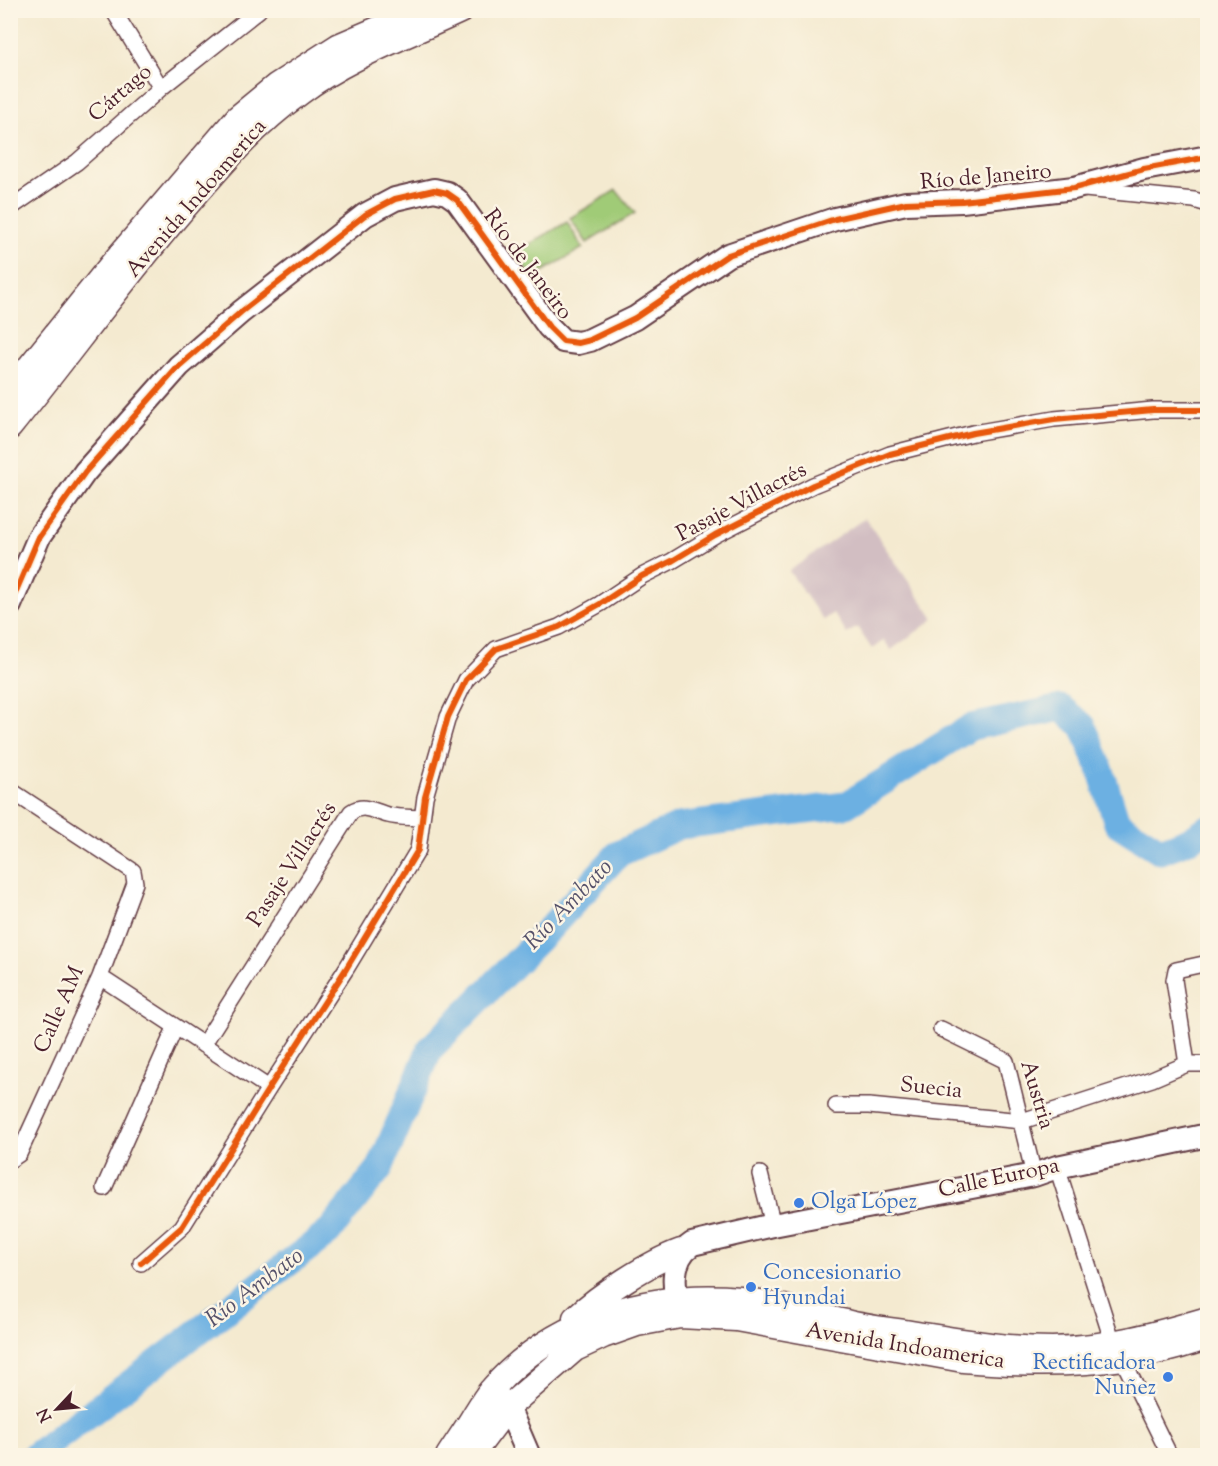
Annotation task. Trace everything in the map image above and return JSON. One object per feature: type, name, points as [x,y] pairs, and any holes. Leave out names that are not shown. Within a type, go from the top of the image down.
[{"type":"main road","name":"Avenida Indoamerica","points":[[10,391],[112,264],[237,118],[278,86],[338,46],[422,10]]},
{"type":"main road","name":"Avenida Indoamerica","points":[[10,427],[156,241],[238,145],[269,116],[302,91],[347,63],[462,10]]},
{"type":"main road","points":[[564,1333],[584,1310],[657,1261],[681,1251]]},
{"type":"main road","name":"Avenida Indoamerica","points":[[448,1455],[491,1389],[512,1368],[544,1345],[583,1322],[619,1310],[678,1307],[741,1299],[799,1309],[847,1323],[980,1344],[1050,1349],[1160,1351],[1208,1337]]},
{"type":"main road","name":"Avenida Indoamerica","points":[[471,1455],[508,1407],[575,1349],[678,1307]]},
{"type":"main road","name":"Avenida Indoamerica","points":[[1118,1351],[1160,1333],[1208,1318]]},
{"type":"street","points":[[113,10],[161,88]]},
{"type":"street","name":"Cártago","points":[[10,208],[77,162],[161,88],[259,10]]},
{"type":"street","name":"Río de Janeiro","points":[[10,605],[39,537],[52,518],[92,464],[179,366],[241,312],[365,215],[395,199],[434,190],[447,193],[457,200],[549,327],[563,341],[578,343],[590,340],[635,318],[728,255],[836,219],[906,203],[963,201],[1074,188],[1144,169],[1208,157]]},
{"type":"street","points":[[1074,188],[1194,200],[1208,204]]},
{"type":"street","name":"Pasaje Villacrés","points":[[203,1046],[351,812],[358,807],[387,815],[422,818],[431,771],[448,717],[466,680],[496,649],[559,627],[715,534],[813,485],[890,454],[973,433],[1054,419],[1153,410],[1208,410]]},
{"type":"street","name":"Calle AM","points":[[10,790],[133,871],[135,883],[100,976],[20,1154],[10,1160]]},
{"type":"street","points":[[141,1263],[182,1227],[346,969],[418,850],[422,818]]},
{"type":"street","points":[[1187,1064],[1174,980],[1176,970],[1208,963]]},
{"type":"street","points":[[100,976],[175,1028],[269,1088]]},
{"type":"street","points":[[104,1188],[175,1028]]},
{"type":"street","name":"Austria","points":[[940,1029],[1006,1061],[1034,1175]]},
{"type":"street","points":[[1022,1121],[1152,1078],[1187,1064],[1208,1064]]},
{"type":"street","name":"Suecia","points":[[836,1106],[869,1106],[1022,1121]]},
{"type":"street","name":"Calle Europa","points":[[681,1251],[692,1244],[773,1225],[1034,1175],[1057,1167],[1208,1135]]},
{"type":"street","points":[[1057,1167],[1118,1351],[1170,1455]]},
{"type":"street","points":[[760,1174],[773,1225]]},
{"type":"street","points":[[678,1307],[676,1264],[681,1251]]},
{"type":"street","points":[[491,1389],[508,1407],[529,1455]]},
{"type":"shaded area","points":[[865,518],[934,619],[891,650],[884,640],[872,649],[857,627],[847,634],[833,613],[823,620],[789,571]]},
{"type":"green space","points":[[616,190],[635,213],[587,243],[570,218]]},
{"type":"green space","points":[[567,222],[583,248],[532,278],[516,252]]},
{"type":"waterway","name":"Río Ambato","points":[[34,1456],[328,1233],[380,1168],[430,1049],[549,929],[618,854],[679,826],[846,805],[971,727],[1061,708],[1083,726],[1101,771],[1117,823],[1161,851],[1189,840],[1208,828]]},
{"type":"cycle path","points":[[10,605],[39,537],[85,472],[179,366],[241,312],[365,215],[395,199],[434,190],[447,193],[457,200],[549,327],[563,341],[578,343],[590,340],[635,318],[728,255],[835,219],[906,203],[962,201],[1074,188],[1144,169],[1208,157]]},
{"type":"cycle path","points":[[141,1263],[182,1227],[346,969],[418,850],[425,797],[448,717],[466,680],[496,649],[559,627],[715,535],[813,485],[890,454],[973,433],[1054,419],[1153,410],[1208,410]]},
{"type":"place","name":"Olga López","points":[[799,1203]]},
{"type":"place","name":"Concesionario Hyundai","points":[[751,1287]]},
{"type":"place","name":"Rectificadora Nuñez","points":[[1168,1377]]}]
